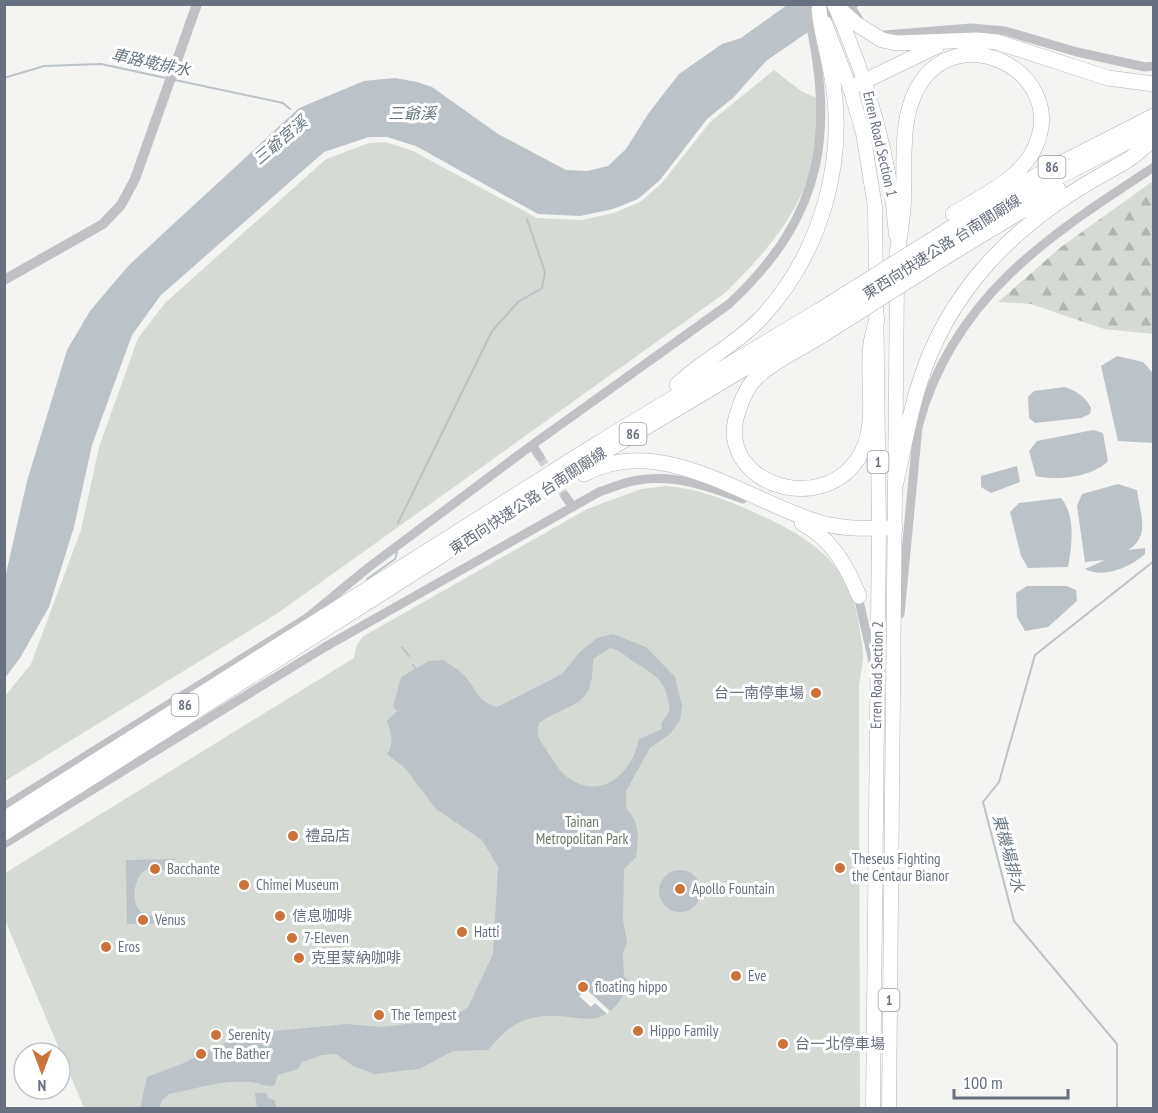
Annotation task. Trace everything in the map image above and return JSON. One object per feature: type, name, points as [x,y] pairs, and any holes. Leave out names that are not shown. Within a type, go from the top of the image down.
[{"type":"highway","points":[[819,6],[882,40],[997,42],[1108,78],[1138,84],[1154,84]]},
{"type":"highway","points":[[676,385],[694,368],[739,338],[762,317],[794,272],[814,238],[831,182],[836,140],[831,71],[822,38],[819,6]]},
{"type":"highway","points":[[850,88],[867,82],[915,54],[954,41]]},
{"type":"highway","points":[[897,254],[903,208],[907,118],[917,88],[926,75],[949,60],[975,54],[989,55],[1002,60],[1026,78],[1038,104],[1040,133],[1036,145],[1014,174],[954,232]]},
{"type":"highway","name":"東西向快速公路 台南關廟線","points":[[362,600],[449,552],[954,232],[1038,174],[1154,116]]},
{"type":"highway","name":"東西向快速公路 台南關廟線","points":[[954,232],[1154,128]]},
{"type":"highway","points":[[504,502],[513,488],[594,433],[676,385],[820,317],[954,232],[1070,182],[1148,143]]},
{"type":"highway","points":[[895,486],[918,388],[928,359],[942,328],[968,289],[990,261],[1028,222],[1074,191],[1134,156],[1148,143]]},
{"type":"highway","points":[[820,317],[754,381],[745,393],[732,424],[734,438],[747,464],[756,474],[780,487],[794,490],[821,486],[844,474],[860,455],[868,431],[871,344],[877,318]]},
{"type":"highway","name":"東西向快速公路 台南關廟線","points":[[4,819],[63,788],[315,632],[504,502],[820,317]]},
{"type":"highway","points":[[449,552],[598,466],[620,463],[662,463],[685,467],[717,479],[777,507],[817,531],[845,562],[859,596]]},
{"type":"highway","points":[[777,507],[833,525],[895,528]]},
{"type":"highway","name":"東西向快速公路 台南關廟線","points":[[4,833],[63,788]]},
{"type":"main road","name":"Erren Road Section 1","points":[[853,24],[889,169],[897,254]]},
{"type":"main road","name":"Erren Road Section 1","points":[[822,38],[850,88],[870,168],[877,241]]},
{"type":"main road","name":"Erren Road Section 2","points":[[873,1108],[879,528],[877,241]]},
{"type":"main road","name":"Erren Road Section 2","points":[[889,1108],[890,763],[897,254]]},
{"type":"street","points":[[4,280],[98,227],[117,210],[135,178],[165,88],[197,4]]},
{"type":"street","points":[[849,4],[853,24],[886,36],[971,28],[1005,31],[1077,52],[1145,67],[1154,66]]},
{"type":"street","points":[[315,632],[350,581],[532,445],[729,304],[751,284],[780,245],[798,215],[813,178],[820,150],[822,121],[822,38]]},
{"type":"street","points":[[890,763],[895,754],[899,628],[918,427],[933,378],[956,336],[1001,280],[1049,238],[1154,167]]},
{"type":"street","points":[[532,445],[540,457]]},
{"type":"street","points":[[4,844],[63,788],[315,632],[375,621],[599,492],[636,480],[657,478],[679,480],[724,491],[786,516],[810,531],[831,553],[859,596],[878,683]]},
{"type":"street","points":[[565,496],[573,507]]},
{"type":"street","points":[[4,807],[63,788]]},
{"type":"green space","points":[[774,70],[801,91],[817,98],[814,157],[795,206],[781,229],[765,251],[725,293],[278,613],[5,781],[5,696],[31,664],[81,530],[99,447],[138,338],[165,303],[326,159],[369,143],[386,142],[413,151],[537,218],[581,220],[614,213],[640,202],[662,183],[710,122]]},
{"type":"green space","points":[[1153,181],[1153,334],[1104,329],[1031,304],[998,302],[1061,247]]},
{"type":"green space","name":"Tainan Metropolitan Park","points":[[666,486],[702,492],[758,514],[813,545],[839,572],[849,589],[856,609],[863,656],[859,683],[860,1108],[84,1108],[72,1079],[72,1041],[56,1041],[5,920],[5,873],[354,658],[356,647],[362,637],[587,509],[641,489]]},
{"type":"water","name":"三爺溪","points":[[787,5],[861,5],[808,32],[766,61],[733,98],[707,119],[660,180],[638,199],[613,209],[580,216],[538,214],[416,146],[387,137],[369,137],[324,152],[161,295],[132,335],[92,445],[74,527],[49,607],[20,658],[5,678],[5,578],[27,481],[67,350],[90,311],[129,265],[299,108],[364,81],[395,78],[417,82],[432,87],[498,134],[566,170],[587,171],[608,166],[626,149],[648,114],[679,74],[722,44],[741,38]]},
{"type":"water","points":[[1117,356],[1143,362],[1153,373],[1153,443],[1118,441],[1101,366]]},
{"type":"water","points":[[1065,387],[1084,397],[1091,408],[1090,414],[1081,418],[1035,423],[1029,418],[1028,397],[1034,391]]},
{"type":"water","points":[[1093,430],[1103,433],[1108,461],[1084,474],[1064,478],[1036,476],[1029,451],[1037,441]]},
{"type":"water","points":[[1017,466],[1020,482],[991,493],[981,487],[981,476]]},
{"type":"water","points":[[1118,484],[1137,490],[1142,516],[1142,531],[1140,538],[1128,550],[1145,548],[1145,554],[1125,567],[1108,572],[1092,572],[1085,569],[1105,560],[1085,562],[1077,506],[1082,494]]},
{"type":"water","points":[[1061,498],[1066,505],[1071,522],[1068,567],[1028,568],[1021,556],[1010,512],[1019,503]]},
{"type":"water","points":[[1027,586],[1067,586],[1076,590],[1077,601],[1048,627],[1025,631],[1017,617],[1016,593]]},
{"type":"water","points":[[613,634],[646,647],[675,677],[682,705],[680,720],[670,734],[650,748],[626,791],[626,808],[634,820],[638,837],[636,857],[624,869],[623,920],[627,942],[623,953],[624,976],[630,982],[620,1001],[609,1012],[599,1017],[588,1019],[548,1016],[525,1020],[507,1030],[488,1050],[453,1051],[419,1069],[374,1074],[353,1066],[336,1054],[322,1055],[302,1062],[298,1069],[278,1075],[274,1086],[241,1081],[220,1083],[169,1094],[162,1100],[159,1108],[140,1108],[147,1077],[184,1063],[243,1034],[346,1024],[381,1027],[451,1019],[468,1007],[493,954],[498,867],[482,840],[436,809],[405,768],[387,754],[392,738],[387,721],[397,711],[393,707],[401,677],[429,661],[443,660],[468,679],[484,701],[497,707],[562,674],[580,652],[597,638]],"holes":[[[610,648],[615,649],[658,678],[664,687],[670,710],[661,724],[662,729],[639,739],[630,762],[615,779],[594,787],[582,785],[566,776],[557,766],[542,744],[538,727],[540,722],[580,701],[586,695],[590,686],[593,659]]]},
{"type":"water","points":[[175,859],[173,865],[166,870],[151,868],[142,872],[136,883],[134,896],[135,903],[142,912],[151,915],[168,914],[175,924],[127,924],[126,860]]},
{"type":"water","name":"Apollo Fountain","points":[[680,870],[695,876],[701,891],[695,906],[680,912],[665,906],[659,891],[665,876]]},
{"type":"water","points":[[255,1093],[266,1093],[268,1098],[275,1100],[276,1108],[257,1108]]},
{"type":"pier","points":[[586,989],[610,1011],[607,1014],[595,1003],[591,1007],[579,996]]},
{"type":"waterway","name":"車路墘排水","points":[[4,78],[44,66],[101,64],[166,78]]},
{"type":"waterway","name":"車路墘排水","points":[[175,80],[283,103],[290,109]]},
{"type":"waterway","points":[[398,523],[492,331],[518,302],[542,288],[545,272],[527,219]]},
{"type":"waterway","points":[[367,579],[395,559],[397,552]]},
{"type":"waterway","name":"東機場排水","points":[[1117,1108],[1117,1044],[1014,921],[983,802],[999,782],[1035,655],[1154,561]]},
{"type":"waterway","points":[[402,647],[409,656]]},
{"type":"waterway","points":[[413,665],[417,671]]},
{"type":"tunnel","points":[[540,457],[565,496]]},
{"type":"place","name":"台一南停車場","points":[[816,693]]},
{"type":"place","name":"禮品店","points":[[293,836]]},
{"type":"place","name":"Theseus Fighting the Centaur Bianor","points":[[840,868]]},
{"type":"place","name":"Bacchante","points":[[155,869]]},
{"type":"place","name":"Chimei Museum","points":[[244,885]]},
{"type":"place","name":"Apollo Fountain","points":[[680,889]]},
{"type":"place","name":"信息咖啡","points":[[280,916]]},
{"type":"place","name":"Venus","points":[[143,920]]},
{"type":"place","name":"Hatti","points":[[462,932]]},
{"type":"place","name":"7-Eleven","points":[[292,938]]},
{"type":"place","name":"Eros","points":[[106,947]]},
{"type":"place","name":"克里蒙納咖啡","points":[[299,958]]},
{"type":"place","name":"Eve","points":[[736,976]]},
{"type":"place","name":"floating hippo","points":[[583,987]]},
{"type":"place","name":"The Tempest","points":[[379,1015]]},
{"type":"place","name":"Hippo Family","points":[[638,1031]]},
{"type":"place","name":"Serenity","points":[[216,1035]]},
{"type":"place","name":"台一北停車場","points":[[783,1044]]},
{"type":"place","name":"The Bather","points":[[201,1054]]},
{"type":"water label","name":"三爺宮溪","points":[[280,140]]}]
